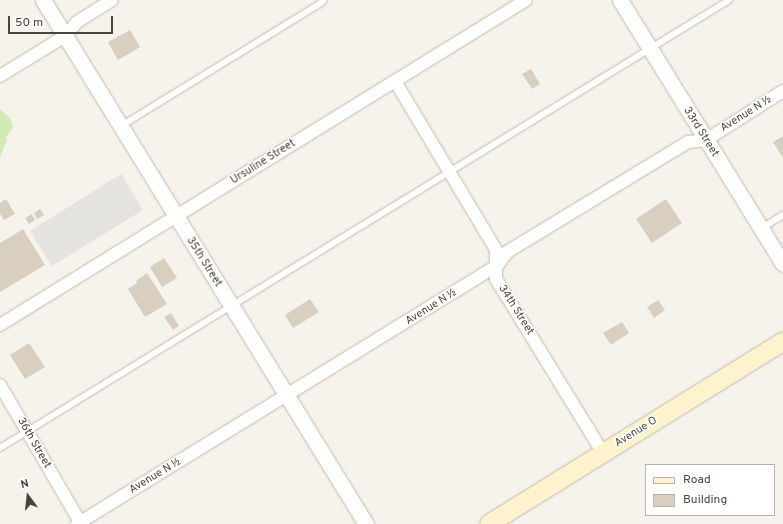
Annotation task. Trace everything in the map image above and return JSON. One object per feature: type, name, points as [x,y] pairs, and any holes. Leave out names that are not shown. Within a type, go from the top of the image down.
[{"type":"main road","name":"Avenue O","points":[[489,524],[783,342]]},
{"type":"street","name":"35th Street","points":[[43,0],[366,524]]},
{"type":"street","points":[[0,76],[65,36],[77,22],[112,0]]},
{"type":"street","name":"Ursuline Street","points":[[0,324],[526,0]]},
{"type":"street","name":"33rd Street","points":[[620,0],[783,264]]},
{"type":"street","name":"34th Street","points":[[395,81],[496,250],[496,279],[603,453]]},
{"type":"street","name":"Avenue N ½","points":[[78,523],[497,266],[508,252],[688,142],[706,140],[783,91]]},
{"type":"street","name":"36th Street","points":[[0,385],[78,523]]},
{"type":"lane","points":[[121,126],[324,0]]},
{"type":"lane","points":[[0,448],[450,173],[729,0]]},
{"type":"lane","points":[[761,229],[783,215]]},
{"type":"green space","points":[[0,109],[10,118],[13,128],[6,137],[7,140],[0,157]]},
{"type":"shaded area","points":[[121,174],[143,210],[52,266],[30,231]]},
{"type":"building","points":[[130,30],[140,47],[118,60],[108,42]]},
{"type":"building","points":[[531,69],[540,84],[532,89],[522,74]]},
{"type":"building","points":[[783,136],[783,158],[773,142]]},
{"type":"building","points":[[6,199],[15,214],[4,220],[0,214],[0,203]]},
{"type":"building","points":[[666,199],[682,223],[652,243],[636,219]]},
{"type":"building","points":[[40,209],[44,215],[37,219],[34,213]]},
{"type":"building","points":[[32,214],[35,220],[29,224],[25,218]]},
{"type":"building","points":[[23,229],[45,265],[0,292],[0,243]]},
{"type":"building","points":[[164,258],[177,278],[162,287],[150,267]]},
{"type":"building","points":[[147,273],[167,304],[145,317],[128,289],[137,283],[136,281]]},
{"type":"building","points":[[310,299],[319,312],[293,328],[285,315]]},
{"type":"building","points":[[658,300],[665,310],[654,318],[647,307]]},
{"type":"building","points":[[171,313],[179,326],[173,330],[164,317]]},
{"type":"building","points":[[622,322],[629,333],[611,345],[603,333]]},
{"type":"building","points":[[29,343],[45,367],[25,379],[10,355]]}]
